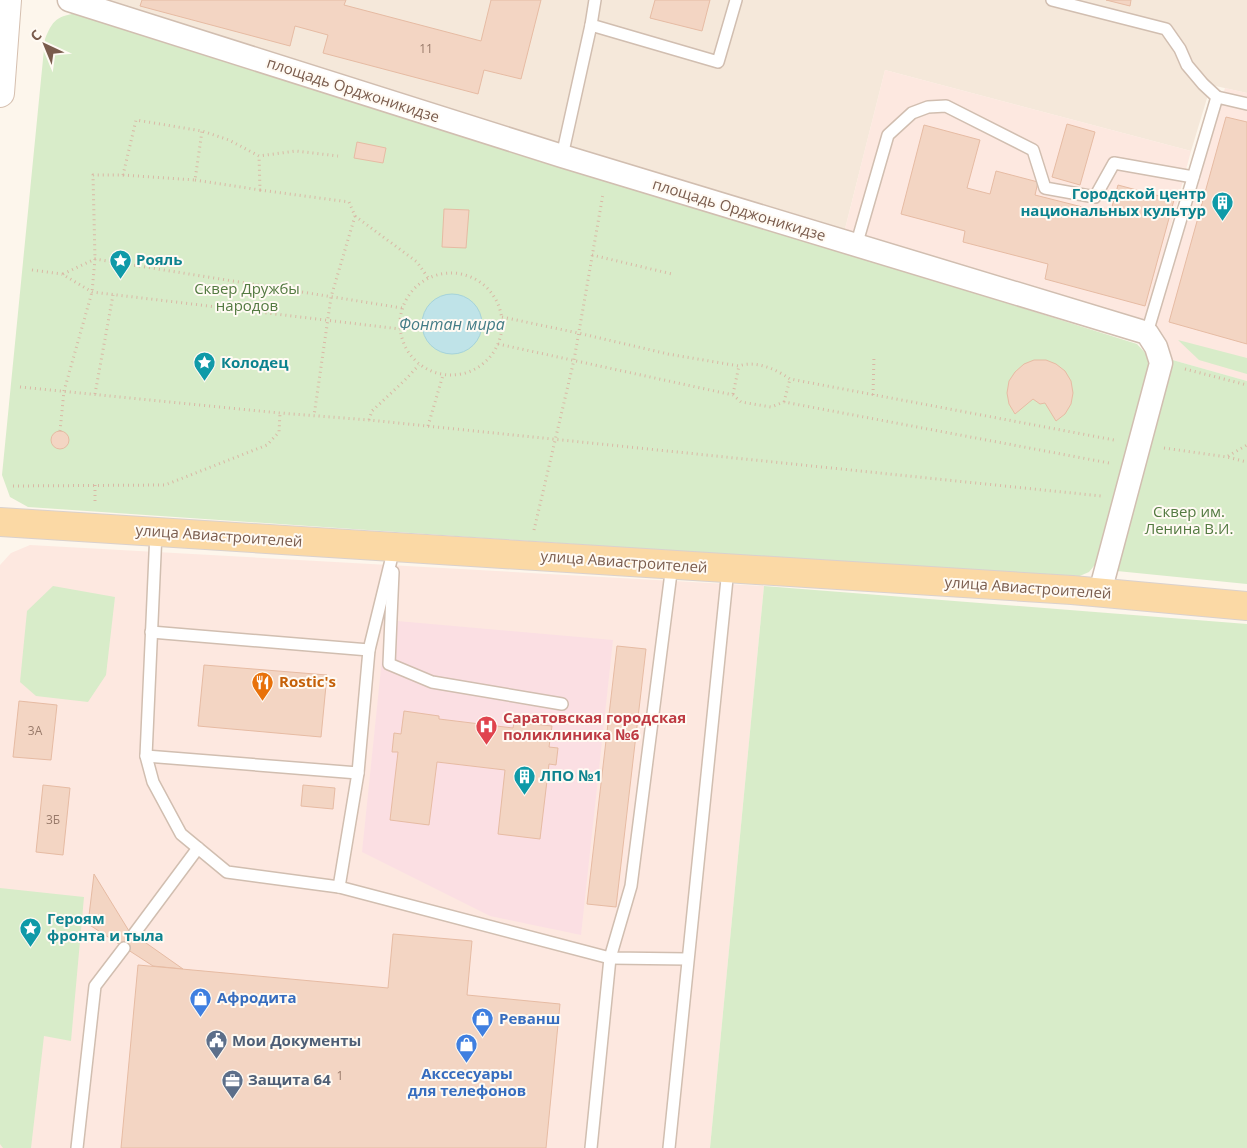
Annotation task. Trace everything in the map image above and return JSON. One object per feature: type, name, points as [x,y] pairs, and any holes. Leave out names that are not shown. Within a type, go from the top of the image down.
[{"type":"main road","points":[[0,94],[7,0]]},
{"type":"main road","name":"улица Авиастроителей","points":[[0,522],[1100,592],[1247,606]]},
{"type":"street","name":"площадь Орджоникидзе","points":[[69,0],[562,156],[1147,333]]},
{"type":"street","points":[[1100,592],[1141,445],[1161,363],[1156,347],[1147,333]]},
{"type":"lane","points":[[562,156],[595,0]]},
{"type":"lane","points":[[591,25],[718,62],[736,0]]},
{"type":"lane","points":[[1052,0],[1166,29],[1180,49],[1187,66],[1217,97],[1247,104]]},
{"type":"lane","points":[[1147,333],[1217,97]]},
{"type":"lane","points":[[856,246],[888,135],[912,113],[928,107],[946,106],[1033,150],[1045,188],[1095,197],[1114,163],[1193,177]]},
{"type":"lane","points":[[156,532],[146,756],[153,782],[180,834],[228,872],[339,887],[610,958],[687,959]]},
{"type":"lane","points":[[339,887],[358,774],[369,650],[394,548]]},
{"type":"lane","points":[[394,548],[390,664],[432,682],[562,704]]},
{"type":"lane","points":[[591,1148],[610,958],[631,886],[672,565]]},
{"type":"lane","points":[[669,1148],[728,568]]},
{"type":"lane","points":[[151,632],[369,650]]},
{"type":"lane","points":[[146,756],[358,774]]},
{"type":"lane","points":[[134,934],[198,848]]},
{"type":"lane","points":[[77,1148],[96,986],[124,948]]},
{"type":"path","points":[[123,175],[136,120],[202,130],[229,140],[259,156],[296,151],[338,156]]},
{"type":"path","points":[[195,180],[202,130]]},
{"type":"path","points":[[259,156],[260,190]]},
{"type":"path","points":[[60,431],[64,391],[92,292],[95,259],[94,175],[195,180],[349,202],[355,216],[417,262],[428,279]]},
{"type":"path","points":[[534,532],[574,360],[604,186]]},
{"type":"path","points":[[314,416],[331,296],[355,216]]},
{"type":"path","points":[[592,254],[672,274]]},
{"type":"path","points":[[62,274],[95,259],[402,308]]},
{"type":"path","points":[[32,270],[62,274],[92,292],[400,329]]},
{"type":"path","points":[[456,273],[472,277],[486,287],[496,301],[502,317],[502,331],[498,344],[491,356],[482,365],[470,372],[444,375],[430,371],[409,355],[400,329],[402,308],[410,293],[423,281],[438,274],[456,273]]},
{"type":"path","points":[[95,394],[113,295]]},
{"type":"path","points":[[502,317],[668,354],[738,366],[747,363],[778,370],[790,379],[1115,440]]},
{"type":"path","points":[[498,344],[733,394],[741,402],[771,407],[784,402],[1108,464],[1117,459]]},
{"type":"path","points":[[873,394],[874,356]]},
{"type":"path","points":[[1161,363],[1247,385]]},
{"type":"path","points":[[369,420],[372,411],[406,380],[419,364]]},
{"type":"path","points":[[733,394],[738,366]]},
{"type":"path","points":[[428,426],[444,375]]},
{"type":"path","points":[[784,402],[790,379]]},
{"type":"path","points":[[20,387],[556,439],[1090,495],[1126,501]]},
{"type":"path","points":[[13,486],[165,485],[267,445],[279,432],[280,413]]},
{"type":"path","points":[[1141,445],[1227,456],[1247,462]]},
{"type":"path","points":[[1227,456],[1247,445]]},
{"type":"shaded area","points":[[82,0],[1247,0],[1247,93],[1211,85],[1191,151],[885,70],[845,229]]},
{"type":"shaded area","points":[[885,70],[1191,151],[1145,322],[845,229]]},
{"type":"shaded area","name":"Городской центр национальных культур","points":[[1225,88],[1247,93],[1247,381],[1169,359],[1156,328]]},
{"type":"shaded area","points":[[30,545],[764,586],[710,1148],[0,1148],[0,565],[11,553]]},
{"type":"shaded area","name":"Саратовская городская поликлиника №6","points":[[386,620],[613,640],[581,935],[490,916],[362,852]]},
{"type":"green space","name":"Сквер Дружбы народов","points":[[83,12],[1137,344],[1148,356],[1151,372],[1103,555],[1089,572],[1075,578],[28,507],[10,497],[2,475],[45,39],[48,31],[59,18]]},
{"type":"green space","points":[[1178,340],[1247,358],[1247,374],[1199,360]]},
{"type":"green space","name":"Сквер им. Ленина В.И.","points":[[1169,359],[1247,381],[1247,584],[1117,571]]},
{"type":"green space","points":[[53,586],[115,597],[106,675],[88,702],[36,696],[20,682],[27,611]]},
{"type":"green space","points":[[764,586],[1247,624],[1247,1148],[710,1148]]},
{"type":"green space","points":[[0,888],[84,897],[71,1041],[44,1036],[31,1148],[3,1148],[0,1144]]},
{"type":"water","name":"Фонтан мира","points":[[446,294],[458,294],[469,299],[477,307],[482,318],[480,336],[469,349],[458,354],[446,354],[435,349],[427,341],[422,330],[422,318],[427,307],[435,299]]},
{"type":"building","points":[[142,0],[346,0],[344,5],[481,41],[491,0],[541,0],[521,79],[484,70],[478,94],[323,53],[328,35],[295,26],[290,46],[140,6]]},
{"type":"building","points":[[655,0],[710,0],[702,31],[650,18]]},
{"type":"building","points":[[1106,0],[1131,0],[1130,6]]},
{"type":"building","name":"Городской центр национальных культур","points":[[1226,117],[1247,122],[1247,344],[1169,322]]},
{"type":"building","points":[[1067,124],[1095,132],[1080,185],[1052,177]]},
{"type":"building","points":[[924,125],[980,140],[967,188],[990,194],[996,171],[1038,182],[1035,195],[1110,214],[1118,185],[1174,200],[1145,306],[1045,279],[1048,264],[963,242],[965,231],[901,214]]},
{"type":"building","points":[[357,142],[386,148],[383,163],[354,158]]},
{"type":"building","points":[[444,209],[469,210],[466,248],[442,247]]},
{"type":"building","points":[[1034,360],[1046,360],[1056,364],[1065,371],[1071,381],[1073,393],[1071,404],[1065,414],[1056,421],[1045,403],[1040,404],[1033,399],[1015,414],[1009,404],[1007,393],[1009,381],[1024,364]]},
{"type":"building","points":[[60,431],[68,436],[69,440],[64,448],[60,449],[52,444],[51,440],[56,432]]},
{"type":"building","points":[[617,646],[646,649],[616,907],[587,904]]},
{"type":"building","name":"Rostic's","points":[[204,665],[327,675],[321,737],[198,726]]},
{"type":"building","points":[[19,701],[57,705],[51,760],[13,757]]},
{"type":"building","name":"ЛПО №1","points":[[404,711],[439,716],[439,719],[513,728],[514,722],[552,726],[549,747],[558,748],[556,765],[549,764],[540,839],[498,834],[505,770],[437,762],[429,825],[390,820],[398,752],[392,752],[394,733],[401,734]]},
{"type":"building","points":[[43,785],[70,788],[63,855],[36,852]]},
{"type":"building","points":[[303,785],[335,788],[333,809],[301,806]]},
{"type":"building","points":[[94,874],[129,931],[183,969],[153,966],[88,924]]},
{"type":"building","points":[[393,934],[472,941],[467,995],[560,1004],[546,1148],[121,1148],[138,965],[388,988]]},
{"type":"place","name":"Городской центр национальных культур","points":[[1222,222]]},
{"type":"place","name":"Рояль","points":[[120,279]]},
{"type":"place","name":"Колодец","points":[[205,382]]},
{"type":"place","name":"Rostic's","points":[[263,701]]},
{"type":"place","name":"Саратовская городская поликлиника №6","points":[[487,746]]},
{"type":"place","name":"ЛПО №1","points":[[524,795]]},
{"type":"place","name":"Героям фронта и тыла","points":[[31,947]]},
{"type":"place","name":"Афродита","points":[[201,1017]]},
{"type":"place","name":"Реванш","points":[[483,1038]]},
{"type":"place","name":"Мои Документы","points":[[216,1060]]},
{"type":"place","name":"Акссесуары для телефонов","points":[[467,1064]]},
{"type":"place","name":"Защита 64","points":[[232,1099]]}]
